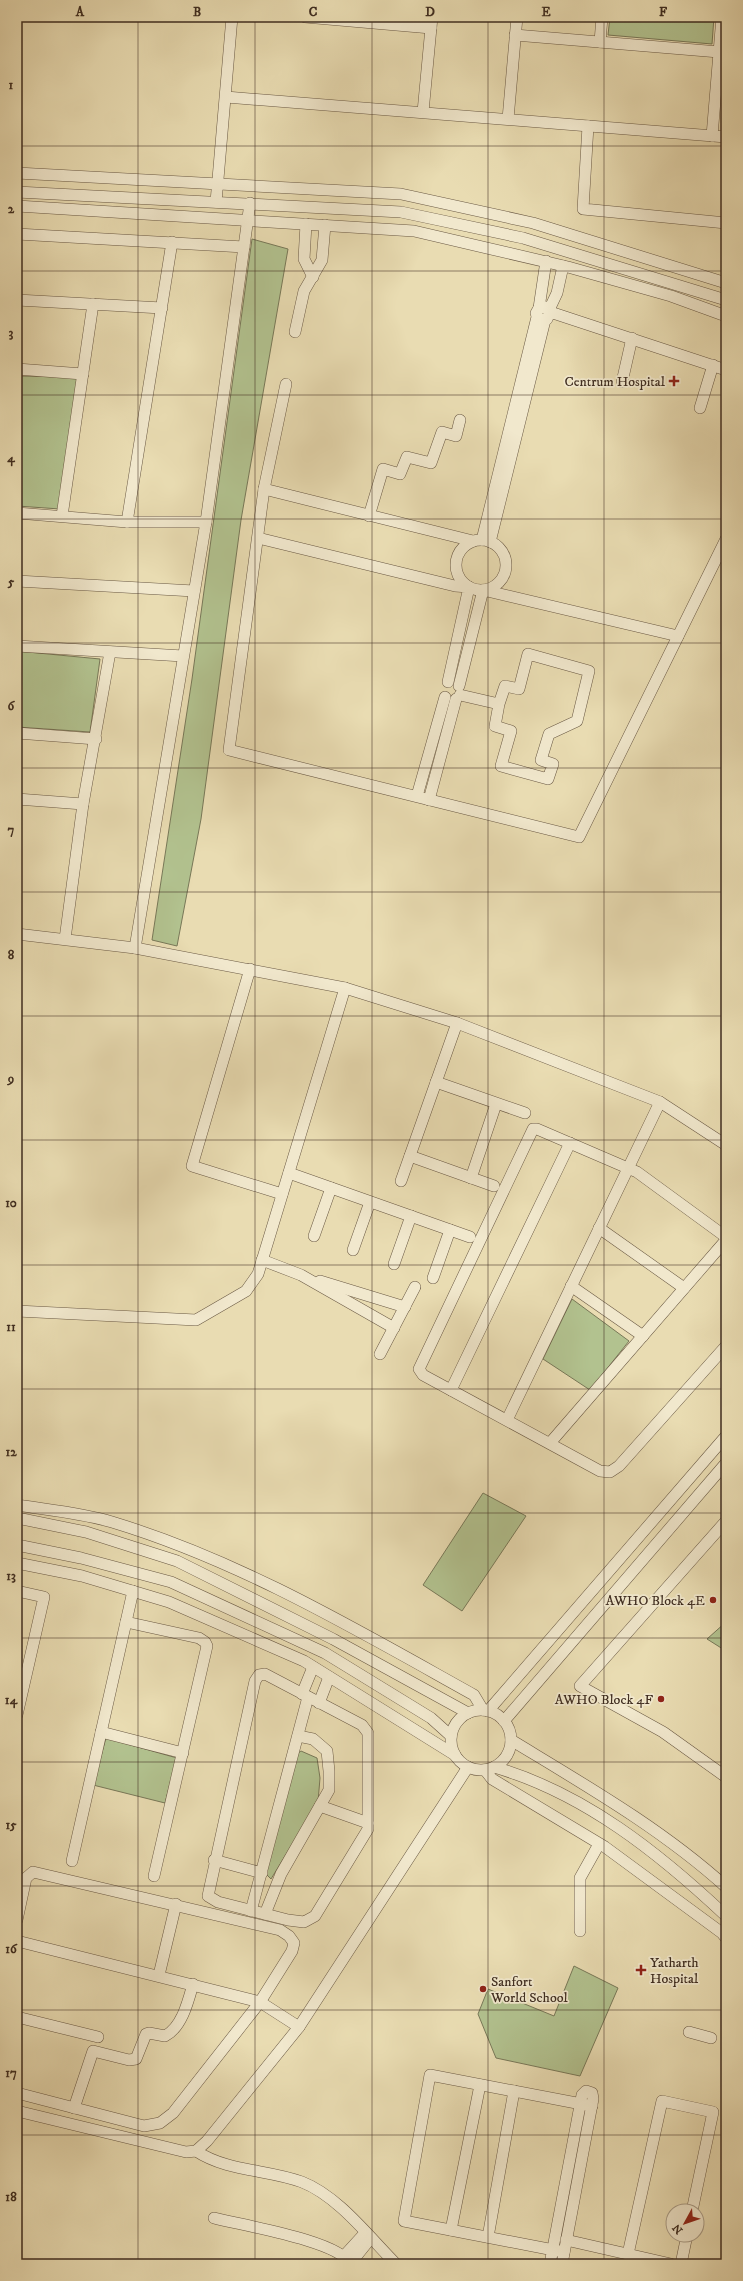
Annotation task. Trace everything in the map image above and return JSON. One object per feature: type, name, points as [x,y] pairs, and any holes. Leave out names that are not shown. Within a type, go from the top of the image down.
[{"type":"street","points":[[216,202],[232,17]]},
{"type":"street","points":[[310,17],[431,23],[423,112]]},
{"type":"street","points":[[508,119],[517,17]]},
{"type":"street","points":[[600,42],[602,17]]},
{"type":"street","points":[[712,136],[722,17]]},
{"type":"street","points":[[515,35],[719,52]]},
{"type":"street","points":[[226,97],[726,137]]},
{"type":"street","points":[[588,126],[583,209],[726,223]]},
{"type":"street","points":[[17,173],[401,194],[533,223],[726,283]]},
{"type":"street","points":[[17,192],[401,212],[523,238],[726,300]]},
{"type":"street","points":[[135,948],[206,522],[250,204]]},
{"type":"street","points":[[17,206],[414,231],[563,266],[671,296],[726,316]]},
{"type":"street","points":[[306,224],[304,259],[313,276]]},
{"type":"street","points":[[295,332],[304,291],[322,260],[325,225]]},
{"type":"street","points":[[17,234],[244,247]]},
{"type":"street","points":[[127,522],[172,242]]},
{"type":"street","points":[[469,587],[458,575],[457,560],[460,552],[482,541],[544,313],[546,262]]},
{"type":"street","points":[[544,313],[557,293],[563,266]]},
{"type":"street","points":[[17,300],[162,308]]},
{"type":"street","points":[[62,516],[93,304]]},
{"type":"street","points":[[544,313],[632,338],[726,370]]},
{"type":"street","points":[[622,382],[632,338]]},
{"type":"street","points":[[700,408],[713,365]]},
{"type":"street","points":[[17,369],[83,374]]},
{"type":"street","points":[[286,384],[264,489],[230,750],[579,837],[726,539]]},
{"type":"street","points":[[369,516],[383,469],[400,474],[407,457],[431,463],[442,432],[456,436],[460,420]]},
{"type":"street","points":[[264,489],[369,516],[482,541],[503,553],[506,570],[498,583],[492,588],[483,590]]},
{"type":"street","points":[[17,513],[127,522],[206,522]]},
{"type":"street","points":[[258,538],[455,586],[483,590],[678,636]]},
{"type":"street","points":[[17,581],[194,592]]},
{"type":"street","points":[[469,587],[448,682],[442,689],[455,694],[499,704]]},
{"type":"street","points":[[429,800],[455,694],[483,590]]},
{"type":"street","points":[[17,646],[183,656]]},
{"type":"street","points":[[66,939],[84,804],[110,652]]},
{"type":"street","points":[[528,654],[589,671],[576,721],[549,734],[541,760],[553,764],[548,779],[501,766],[511,731],[495,726],[499,704],[504,686],[520,689],[528,654]]},
{"type":"street","points":[[417,796],[455,694],[454,682],[448,682]]},
{"type":"street","points":[[17,733],[96,738]]},
{"type":"street","points":[[17,802],[84,804]]},
{"type":"street","points":[[17,934],[135,948],[345,988],[457,1023],[660,1102],[726,1145]]},
{"type":"street","points":[[250,970],[192,1166],[282,1194]]},
{"type":"street","points":[[17,1311],[196,1320],[246,1291],[258,1274],[345,988]]},
{"type":"street","points":[[401,1180],[457,1023]]},
{"type":"street","points":[[436,1082],[525,1113]]},
{"type":"street","points":[[506,1420],[660,1102]]},
{"type":"street","points":[[470,1178],[496,1104]]},
{"type":"street","points":[[726,1237],[637,1172],[537,1129],[530,1132],[420,1369],[423,1375],[506,1420],[600,1470],[610,1472],[619,1466],[726,1346]]},
{"type":"street","points":[[451,1390],[570,1143]]},
{"type":"street","points":[[410,1156],[494,1186]]},
{"type":"street","points":[[289,1173],[470,1237]]},
{"type":"street","points":[[314,1236],[331,1188]]},
{"type":"street","points":[[353,1250],[370,1202]]},
{"type":"street","points":[[394,1264],[411,1216]]},
{"type":"street","points":[[599,1228],[684,1288]]},
{"type":"street","points":[[433,1278],[450,1230]]},
{"type":"street","points":[[550,1443],[726,1240]]},
{"type":"street","points":[[262,1260],[301,1275],[405,1306]]},
{"type":"street","points":[[301,1275],[394,1328]]},
{"type":"street","points":[[571,1286],[643,1336]]},
{"type":"street","points":[[380,1354],[415,1287]]},
{"type":"street","points":[[486,1711],[726,1436]]},
{"type":"street","points":[[504,1720],[726,1463]]},
{"type":"street","points":[[17,1505],[111,1522],[212,1558],[322,1610],[460,1687],[474,1695],[486,1711]]},
{"type":"street","points":[[17,1518],[86,1532],[177,1561],[333,1639],[468,1713]]},
{"type":"street","points":[[726,1521],[580,1686],[663,1732],[726,1777]]},
{"type":"street","points":[[17,1545],[81,1558],[171,1582],[325,1653],[431,1718],[451,1736]]},
{"type":"street","points":[[17,1562],[82,1576],[169,1602],[304,1661],[455,1755],[468,1768],[490,1769],[534,1780],[580,1802],[689,1880],[726,1916]]},
{"type":"street","points":[[17,1591],[44,1597],[21,1679],[17,1716]]},
{"type":"street","points":[[72,1861],[133,1591]]},
{"type":"street","points":[[126,1622],[199,1638],[205,1642],[207,1646],[154,1876]]},
{"type":"street","points":[[252,1911],[298,1736],[305,1695],[313,1667]]},
{"type":"street","points":[[265,1674],[305,1695],[362,1726],[368,1733],[368,1829],[315,1916],[304,1922],[218,1902],[208,1896],[214,1860],[255,1680],[259,1675],[265,1674]]},
{"type":"street","points":[[319,1703],[329,1677]]},
{"type":"street","points":[[455,1755],[451,1746],[451,1736],[454,1727],[460,1718],[468,1713],[486,1711],[495,1713],[504,1720],[511,1740],[509,1751],[504,1761],[490,1769]]},
{"type":"street","points":[[101,1732],[183,1753]]},
{"type":"street","points":[[265,1914],[281,1874],[329,1790],[330,1771],[327,1751],[313,1739],[298,1736]]},
{"type":"street","points":[[511,1740],[648,1826],[704,1867],[726,1888]]},
{"type":"street","points":[[17,2111],[186,2152],[196,2151],[208,2141],[299,2027],[468,1768]]},
{"type":"street","points":[[490,1769],[492,1779],[599,1844],[722,1933],[726,1938]]},
{"type":"street","points":[[320,1806],[368,1823]]},
{"type":"street","points":[[580,1931],[580,1878],[599,1844]]},
{"type":"street","points":[[214,1860],[262,1873]]},
{"type":"street","points":[[17,1920],[26,1878],[32,1872],[176,1904],[280,1930],[289,1936],[294,1943],[292,1952],[260,2002],[173,2113],[160,2123],[144,2126],[17,2093]]},
{"type":"street","points":[[159,1975],[176,1904]]},
{"type":"street","points":[[17,1941],[159,1975],[260,2002],[299,2027]]},
{"type":"street","points":[[74,2108],[93,2051],[129,2060],[136,2059],[146,2034],[149,2033],[165,2036],[174,2030],[185,2010],[193,1984]]},
{"type":"street","points":[[17,2017],[98,2037]]},
{"type":"street","points":[[690,2032],[711,2038]]},
{"type":"street","points":[[581,2103],[430,2075],[404,2221],[488,2237],[628,2254],[671,2264]]},
{"type":"street","points":[[451,2230],[480,2085]]},
{"type":"street","points":[[488,2237],[514,2091]]},
{"type":"street","points":[[550,2264],[561,2247],[592,2106],[594,2095],[586,2091],[582,2096],[561,2247],[562,2264]]},
{"type":"street","points":[[628,2254],[662,2101],[713,2112],[694,2203]]},
{"type":"street","points":[[196,2151],[208,2159],[222,2164],[301,2182],[315,2189],[334,2202],[396,2264]]},
{"type":"street","points":[[214,2218],[322,2244],[348,2261],[367,2236]]},
{"type":"street","points":[[681,2264],[685,2243]]},
{"type":"green space","points":[[610,17],[714,17],[712,44],[608,35]]},
{"type":"green space","points":[[252,239],[288,249],[241,520],[201,819],[177,946],[152,940],[192,679]]},
{"type":"green space","points":[[17,376],[78,377],[60,509],[17,506]]},
{"type":"green space","points":[[17,651],[100,659],[90,732],[17,727]]},
{"type":"green space","points":[[572,1299],[629,1341],[590,1390],[543,1359]]},
{"type":"green space","points":[[483,1493],[526,1516],[462,1611],[423,1585]]},
{"type":"green space","points":[[726,1622],[726,1651],[707,1639]]},
{"type":"green space","points":[[106,1738],[177,1758],[165,1803],[93,1785]]},
{"type":"green space","points":[[301,1751],[317,1758],[320,1778],[318,1802],[271,1879],[264,1872],[295,1755]]},
{"type":"green space","points":[[574,1966],[618,1988],[580,2076],[496,2058],[478,2014],[488,1989],[554,2016]]},
{"type":"place","name":"Centrum Hospital","points":[[674,381]]},
{"type":"place","name":"AWHO Block 4E","points":[[713,1600]]},
{"type":"place","name":"AWHO Block 4F","points":[[661,1699]]},
{"type":"place","name":"Yatharth Hospital","points":[[641,1970]]},
{"type":"place","name":"Sanfort World School","points":[[483,1989]]}]
